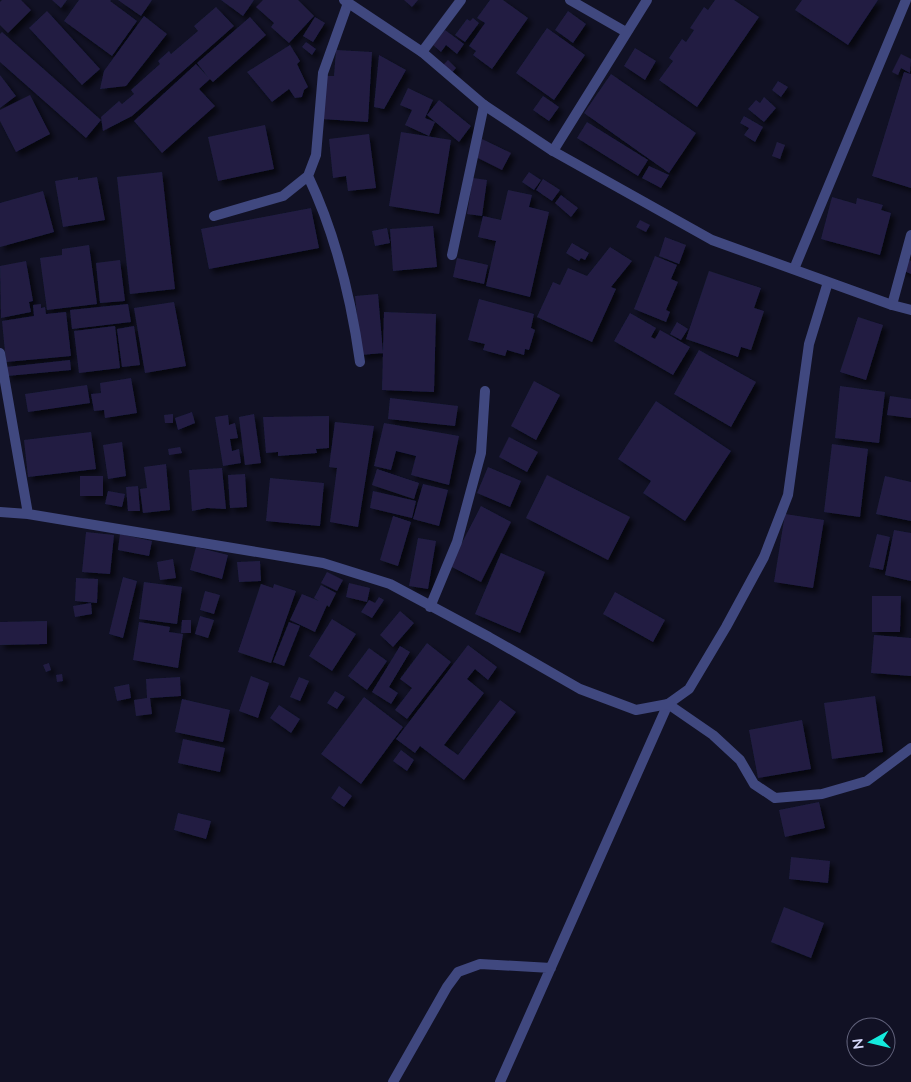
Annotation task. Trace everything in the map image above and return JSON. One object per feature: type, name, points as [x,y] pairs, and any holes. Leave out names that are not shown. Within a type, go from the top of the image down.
[{"type":"street","points":[[422,52],[461,0]]},
{"type":"street","points":[[570,0],[626,32]]},
{"type":"street","points":[[553,151],[646,0]]},
{"type":"street","points":[[794,269],[906,0]]},
{"type":"street","points":[[214,216],[283,196],[308,176],[316,154],[323,73],[346,2],[422,52],[484,105],[553,151],[712,240],[892,306],[911,310]]},
{"type":"street","points":[[452,255],[484,105]]},
{"type":"street","points":[[308,176],[334,241],[353,313],[360,362]]},
{"type":"street","points":[[892,306],[911,235]]},
{"type":"street","points":[[0,512],[28,514],[323,563],[390,584],[580,689],[636,710],[668,704],[689,689],[726,627],[764,557],[788,495],[809,344],[828,282]]},
{"type":"street","points":[[0,356],[28,514]]},
{"type":"street","points":[[430,607],[457,542],[481,453],[485,391]]},
{"type":"street","points":[[668,704],[713,735],[740,760],[754,784],[775,798],[822,794],[867,781],[911,748]]},
{"type":"street","points":[[500,1082],[668,704]]},
{"type":"street","points":[[393,1082],[447,987],[458,972],[480,964],[551,968]]},
{"type":"building","points":[[2,0],[21,0],[31,10],[8,33],[0,25],[0,2]]},
{"type":"building","points":[[52,0],[67,0],[61,8]]},
{"type":"building","points":[[79,0],[111,0],[137,21],[112,56],[64,21]]},
{"type":"building","points":[[118,0],[152,0],[141,16]]},
{"type":"building","points":[[221,0],[254,0],[243,16]]},
{"type":"building","points":[[263,0],[298,0],[314,16],[289,43],[271,27],[274,23],[256,7]]},
{"type":"building","points":[[404,0],[418,0],[412,7]]},
{"type":"building","points":[[490,0],[503,0],[528,18],[492,69],[473,55],[476,51],[469,46],[485,23],[477,18]]},
{"type":"building","points":[[715,0],[734,0],[759,17],[697,107],[659,80],[673,61],[669,58],[682,39],[686,42],[694,30],[690,28],[704,7],[708,10]]},
{"type":"building","points":[[802,0],[878,0],[848,45],[795,10]]},
{"type":"building","points":[[216,7],[234,26],[132,116],[103,131],[101,117],[119,101],[122,104],[134,94],[131,90],[160,64],[158,61],[169,51],[171,54],[198,31],[194,26]]},
{"type":"building","points":[[47,11],[100,69],[82,85],[29,28]]},
{"type":"building","points":[[568,11],[586,24],[573,43],[555,30]]},
{"type":"building","points":[[144,16],[167,34],[126,86],[100,89],[104,71]]},
{"type":"building","points":[[250,17],[266,35],[213,82],[210,79],[199,89],[215,106],[162,153],[134,121],[196,64],[208,77],[197,63]]},
{"type":"building","points":[[315,17],[325,23],[313,42],[303,36]]},
{"type":"building","points":[[473,18],[479,23],[465,42],[455,35],[467,19],[470,21]]},
{"type":"building","points":[[547,28],[585,55],[554,100],[516,73]]},
{"type":"building","points":[[445,30],[464,44],[457,54],[446,45],[441,52],[433,45]]},
{"type":"building","points":[[2,32],[101,120],[86,138],[0,62],[0,34]]},
{"type":"building","points":[[306,42],[316,49],[312,55],[302,47]]},
{"type":"building","points":[[290,45],[300,61],[297,64],[308,87],[304,90],[302,97],[295,98],[289,89],[272,102],[247,72]]},
{"type":"building","points":[[635,48],[656,61],[645,80],[624,66]]},
{"type":"building","points":[[336,50],[372,52],[368,122],[322,119],[325,76],[334,76]]},
{"type":"building","points":[[901,54],[911,59],[910,73],[901,68],[898,75],[892,72]]},
{"type":"building","points":[[379,55],[406,70],[384,109],[374,107]]},
{"type":"building","points":[[448,60],[456,68],[451,74],[442,66]]},
{"type":"building","points":[[904,72],[911,74],[911,188],[872,176]]},
{"type":"building","points":[[611,74],[696,133],[669,173],[584,113]]},
{"type":"building","points":[[0,75],[16,96],[0,108]]},
{"type":"building","points":[[778,81],[788,87],[781,97],[772,90]]},
{"type":"building","points":[[408,88],[433,100],[425,118],[435,122],[429,136],[405,125],[412,110],[400,105]]},
{"type":"building","points":[[30,95],[50,134],[16,152],[0,121],[0,110]]},
{"type":"building","points":[[543,96],[559,107],[549,121],[533,110]]},
{"type":"building","points":[[764,97],[776,108],[764,122],[748,109],[756,100],[760,103]]},
{"type":"building","points":[[439,100],[471,126],[459,142],[427,115]]},
{"type":"building","points":[[744,116],[763,127],[755,142],[744,135],[749,128],[740,123]]},
{"type":"building","points":[[587,122],[648,160],[638,176],[577,138]]},
{"type":"building","points":[[265,125],[274,169],[218,181],[208,137]]},
{"type":"building","points":[[401,132],[451,140],[439,214],[389,206]]},
{"type":"building","points":[[369,134],[376,188],[348,191],[346,176],[333,178],[329,139]]},
{"type":"building","points":[[482,139],[511,153],[502,170],[474,156]]},
{"type":"building","points":[[777,142],[785,145],[780,159],[772,156]]},
{"type":"building","points":[[649,166],[669,175],[661,188],[642,178]]},
{"type":"building","points":[[162,172],[175,289],[130,294],[117,177]]},
{"type":"building","points":[[529,172],[541,180],[534,190],[522,182]]},
{"type":"building","points":[[78,177],[78,180],[97,177],[105,220],[63,227],[55,181]]},
{"type":"building","points":[[473,178],[487,180],[482,216],[467,214]]},
{"type":"building","points":[[543,179],[560,190],[552,201],[536,190]]},
{"type":"building","points":[[508,190],[532,195],[529,207],[549,212],[530,297],[486,286],[496,241],[478,237],[483,216],[501,220]]},
{"type":"building","points":[[43,191],[54,232],[0,247],[0,203]]},
{"type":"building","points":[[561,195],[578,208],[571,217],[555,203]]},
{"type":"building","points":[[832,197],[856,204],[857,198],[883,205],[881,210],[891,213],[880,255],[821,239]]},
{"type":"building","points":[[311,208],[319,248],[209,269],[201,229]]},
{"type":"building","points":[[640,220],[650,225],[646,232],[636,227]]},
{"type":"building","points":[[433,226],[437,267],[393,271],[390,229]]},
{"type":"building","points":[[387,228],[390,243],[375,246],[372,231]]},
{"type":"building","points":[[665,237],[686,245],[679,264],[659,256]]},
{"type":"building","points":[[572,243],[589,253],[585,260],[581,258],[579,261],[566,253]]},
{"type":"building","points":[[89,245],[97,304],[47,310],[40,258],[62,255],[62,249]]},
{"type":"building","points":[[610,247],[632,261],[611,287],[616,289],[592,342],[537,317],[553,282],[560,285],[568,268],[587,276]]},
{"type":"building","points":[[655,256],[677,265],[671,279],[678,282],[666,310],[670,312],[666,322],[634,309]]},
{"type":"building","points":[[901,257],[911,261],[911,274],[897,268]]},
{"type":"building","points":[[457,258],[488,265],[484,284],[453,277]]},
{"type":"building","points":[[120,260],[125,301],[100,303],[96,263]]},
{"type":"building","points":[[26,261],[33,301],[29,302],[31,312],[1,318],[0,266]]},
{"type":"building","points":[[709,271],[761,288],[754,308],[764,311],[751,350],[741,347],[738,357],[686,339]]},
{"type":"building","points":[[378,294],[383,353],[361,355],[355,296]]},
{"type":"building","points":[[479,299],[534,314],[531,328],[535,330],[529,350],[525,349],[524,355],[507,350],[505,356],[483,350],[485,344],[468,340]]},
{"type":"building","points":[[174,302],[186,366],[145,373],[134,308]]},
{"type":"building","points":[[41,304],[41,308],[45,307],[46,314],[66,312],[71,356],[6,362],[2,321],[34,316],[33,305]]},
{"type":"building","points":[[128,304],[131,322],[72,329],[70,310]]},
{"type":"building","points":[[384,312],[436,314],[434,392],[382,390]]},
{"type":"building","points":[[630,313],[656,328],[651,337],[655,339],[660,330],[690,347],[673,375],[614,341]]},
{"type":"building","points":[[858,317],[883,325],[866,380],[840,372]]},
{"type":"building","points":[[677,322],[688,329],[681,340],[670,334]]},
{"type":"building","points":[[115,326],[120,368],[79,373],[74,331]]},
{"type":"building","points":[[134,326],[140,365],[122,367],[117,329]]},
{"type":"building","points":[[699,350],[756,382],[731,427],[674,394]]},
{"type":"building","points":[[70,360],[71,370],[7,376],[6,367]]},
{"type":"building","points":[[131,378],[137,413],[105,418],[104,410],[94,411],[91,394],[101,393],[100,383]]},
{"type":"building","points":[[534,381],[560,395],[536,440],[511,426]]},
{"type":"building","points":[[87,385],[90,403],[28,412],[25,394]]},
{"type":"building","points":[[840,386],[885,392],[879,443],[835,438]]},
{"type":"building","points":[[890,396],[911,399],[911,418],[887,415]]},
{"type":"building","points":[[390,398],[458,406],[455,426],[388,419]]},
{"type":"building","points":[[656,401],[731,451],[685,521],[643,493],[651,481],[618,459]]},
{"type":"building","points":[[192,412],[195,423],[178,430],[175,418]]},
{"type":"building","points":[[173,414],[173,423],[165,423],[164,415]]},
{"type":"building","points":[[254,414],[261,463],[245,465],[239,417]]},
{"type":"building","points":[[228,415],[229,425],[235,423],[238,438],[230,439],[232,451],[239,449],[241,463],[223,466],[215,417]]},
{"type":"building","points":[[329,416],[329,448],[316,449],[317,453],[278,456],[278,452],[266,453],[263,417]]},
{"type":"building","points":[[335,422],[374,426],[358,527],[330,522],[337,468],[329,467]]},
{"type":"building","points":[[384,423],[459,436],[449,485],[411,475],[416,456],[396,451],[391,470],[374,466]]},
{"type":"building","points":[[91,432],[96,469],[28,477],[24,440]]},
{"type":"building","points":[[509,437],[538,452],[527,472],[499,457]]},
{"type":"building","points":[[122,442],[126,476],[108,479],[103,445]]},
{"type":"building","points":[[832,444],[868,449],[860,517],[824,512]]},
{"type":"building","points":[[180,447],[182,453],[169,455],[168,449]]},
{"type":"building","points":[[166,464],[170,510],[143,513],[140,489],[147,488],[144,467]]},
{"type":"building","points":[[488,467],[521,481],[510,507],[477,493]]},
{"type":"building","points":[[222,468],[226,509],[207,508],[192,511],[189,470]]},
{"type":"building","points":[[377,469],[419,483],[414,499],[372,485]]},
{"type":"building","points":[[245,474],[247,507],[230,508],[228,475]]},
{"type":"building","points":[[547,475],[630,517],[608,560],[526,518]]},
{"type":"building","points":[[80,476],[103,476],[103,496],[80,496]]},
{"type":"building","points":[[885,476],[911,482],[911,521],[876,514]]},
{"type":"building","points":[[270,478],[324,483],[320,526],[266,521]]},
{"type":"building","points":[[423,484],[448,490],[439,526],[413,519]]},
{"type":"building","points":[[138,486],[140,511],[128,511],[126,487]]},
{"type":"building","points":[[108,491],[125,494],[122,507],[105,504]]},
{"type":"building","points":[[373,491],[416,501],[412,518],[370,508]]},
{"type":"building","points":[[481,506],[511,522],[481,582],[450,566]]},
{"type":"building","points":[[785,514],[824,520],[813,588],[774,582]]},
{"type":"building","points":[[393,516],[411,522],[398,566],[380,560]]},
{"type":"building","points":[[894,530],[911,533],[911,581],[885,575]]},
{"type":"building","points":[[86,532],[114,535],[110,574],[82,572]]},
{"type":"building","points":[[120,534],[152,541],[149,556],[118,550]]},
{"type":"building","points":[[877,534],[890,537],[883,570],[869,567]]},
{"type":"building","points":[[418,538],[436,541],[428,589],[409,586]]},
{"type":"building","points":[[196,547],[228,555],[222,579],[190,570]]},
{"type":"building","points":[[501,553],[545,572],[520,633],[475,614]]},
{"type":"building","points":[[173,559],[176,578],[160,580],[157,562]]},
{"type":"building","points":[[260,561],[261,581],[239,582],[237,562]]},
{"type":"building","points":[[327,572],[343,580],[337,591],[321,583]]},
{"type":"building","points":[[123,577],[137,581],[123,638],[109,634]]},
{"type":"building","points":[[76,578],[98,579],[97,603],[75,601]]},
{"type":"building","points":[[144,582],[182,587],[177,624],[139,619]]},
{"type":"building","points":[[349,583],[370,588],[367,602],[346,597]]},
{"type":"building","points":[[261,584],[273,588],[274,584],[296,591],[271,663],[238,652]]},
{"type":"building","points":[[321,585],[336,593],[329,607],[327,605],[315,632],[290,620],[302,594],[319,601],[314,598]]},
{"type":"building","points":[[205,591],[220,595],[214,614],[200,610]]},
{"type":"building","points":[[615,592],[665,620],[653,642],[603,614]]},
{"type":"building","points":[[872,596],[901,596],[900,632],[872,632]]},
{"type":"building","points":[[379,597],[384,600],[372,618],[361,612],[369,600],[375,603]]},
{"type":"building","points":[[91,603],[92,614],[75,617],[73,606]]},
{"type":"building","points":[[400,611],[414,623],[393,647],[380,635]]},
{"type":"building","points":[[200,616],[214,620],[208,638],[195,634]]},
{"type":"building","points":[[332,619],[356,634],[332,671],[309,656]]},
{"type":"building","points":[[182,620],[191,620],[191,633],[181,633]]},
{"type":"building","points":[[47,621],[47,644],[0,645],[0,622]]},
{"type":"building","points":[[139,622],[170,627],[169,632],[183,634],[178,668],[133,660]]},
{"type":"building","points":[[289,622],[300,626],[284,666],[273,662]]},
{"type":"building","points":[[874,635],[911,638],[911,676],[871,673]]},
{"type":"building","points":[[427,643],[451,662],[407,719],[395,710],[412,688],[400,679]]},
{"type":"building","points":[[468,645],[497,667],[488,680],[475,669],[467,679],[484,693],[444,745],[458,755],[500,700],[516,712],[464,780],[420,746],[415,753],[396,739]]},
{"type":"building","points":[[400,646],[410,652],[389,687],[398,693],[391,704],[372,692]]},
{"type":"building","points":[[369,648],[387,661],[367,690],[348,676]]},
{"type":"building","points":[[49,663],[51,670],[46,672],[43,665]]},
{"type":"building","points":[[62,674],[63,681],[57,682],[56,675]]},
{"type":"building","points":[[251,676],[269,683],[258,718],[239,711]]},
{"type":"building","points":[[180,677],[181,696],[150,698],[152,714],[136,716],[134,700],[147,698],[146,679]]},
{"type":"building","points":[[299,677],[309,681],[300,701],[290,697]]},
{"type":"building","points":[[129,684],[131,698],[117,701],[114,687]]},
{"type":"building","points":[[335,691],[345,697],[337,709],[327,703]]},
{"type":"building","points":[[875,696],[883,752],[832,759],[824,703]]},
{"type":"building","points":[[364,697],[403,727],[361,784],[321,754]]},
{"type":"building","points":[[182,699],[230,710],[223,742],[175,732]]},
{"type":"building","points":[[279,705],[300,719],[291,733],[270,718]]},
{"type":"building","points":[[802,720],[811,769],[758,778],[749,730]]},
{"type":"building","points":[[183,739],[225,748],[220,772],[178,763]]},
{"type":"building","points":[[401,750],[414,760],[407,771],[393,761]]},
{"type":"building","points":[[339,786],[352,796],[344,807],[331,798]]},
{"type":"building","points":[[819,802],[825,828],[785,837],[779,810]]},
{"type":"building","points":[[178,813],[211,821],[206,839],[174,830]]},
{"type":"building","points":[[791,857],[830,861],[828,883],[789,879]]},
{"type":"building","points":[[784,907],[824,923],[811,958],[771,942]]}]
